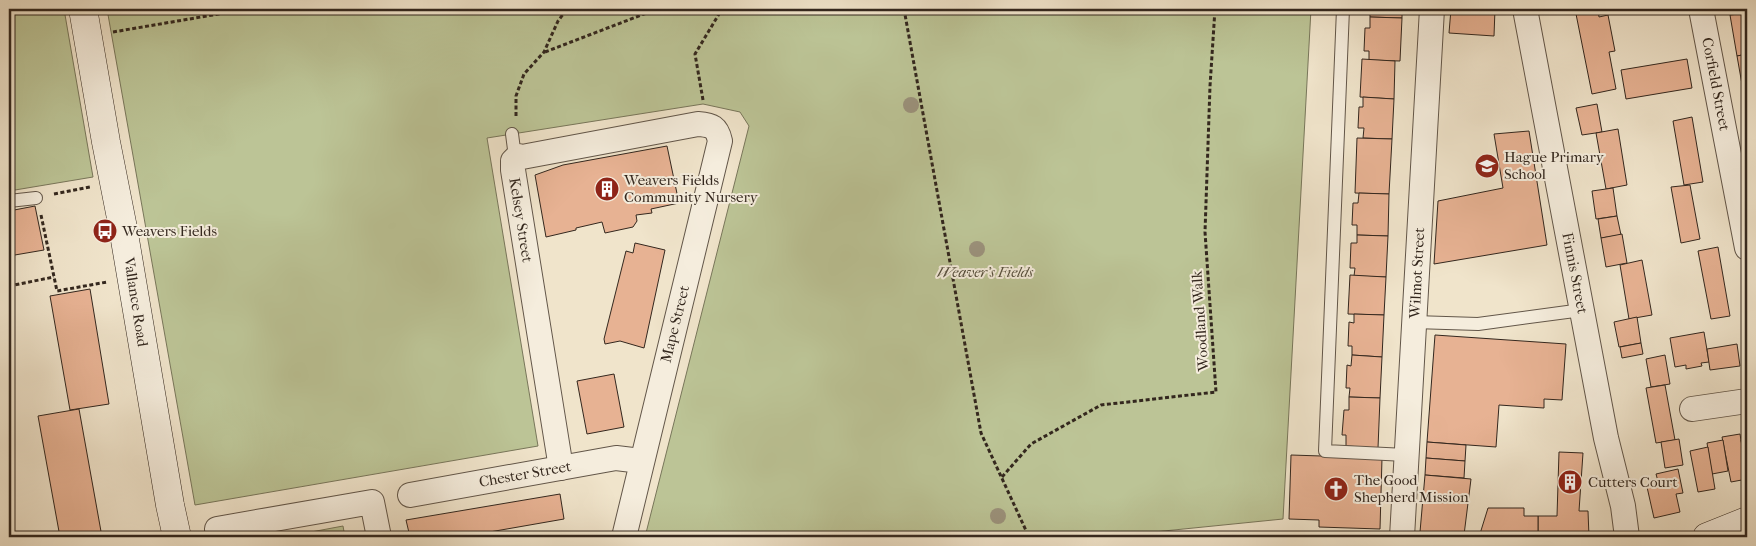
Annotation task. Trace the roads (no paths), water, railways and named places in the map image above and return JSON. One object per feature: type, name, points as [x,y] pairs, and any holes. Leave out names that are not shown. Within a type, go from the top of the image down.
[{"type":"main road","name":"Vallance Road","points":[[83,9],[177,537]]},
{"type":"main road","points":[[1707,537],[1747,520]]},
{"type":"street","name":"Wilmot Street","points":[[1402,537],[1432,9]]},
{"type":"street","name":"Finnis Street","points":[[1525,9],[1606,438],[1624,506],[1627,537]]},
{"type":"street","name":"Corfield Street","points":[[1701,9],[1747,248]]},
{"type":"street","name":"Kelsey Street","points":[[561,468],[513,170],[513,146],[704,124]]},
{"type":"street","name":"Mape Street","points":[[624,537],[720,141],[718,132],[704,124]]},
{"type":"street","points":[[1692,409],[1747,401]]},
{"type":"street","name":"Chester Street","points":[[410,495],[616,458],[641,461]]},
{"type":"street","points":[[217,529],[372,502],[378,537]]},
{"type":"lane","points":[[1343,9],[1325,451],[1406,455]]},
{"type":"lane","points":[[9,201],[36,198]]},
{"type":"lane","points":[[1414,322],[1478,324],[1582,310]]},
{"type":"place","name":"Hague Primary School","points":[[1487,166]]},
{"type":"place","name":"Weavers Fields Community Nursery","points":[[607,189]]},
{"type":"place","name":"Weavers Fields","points":[[105,231]]},
{"type":"place","name":"Cutters Court","points":[[1570,482]]},
{"type":"place","name":"The Good Shepherd Mission","points":[[1336,489]]},
{"type":"park label","name":"Weaver's Fields","points":[[985,272]]}]
